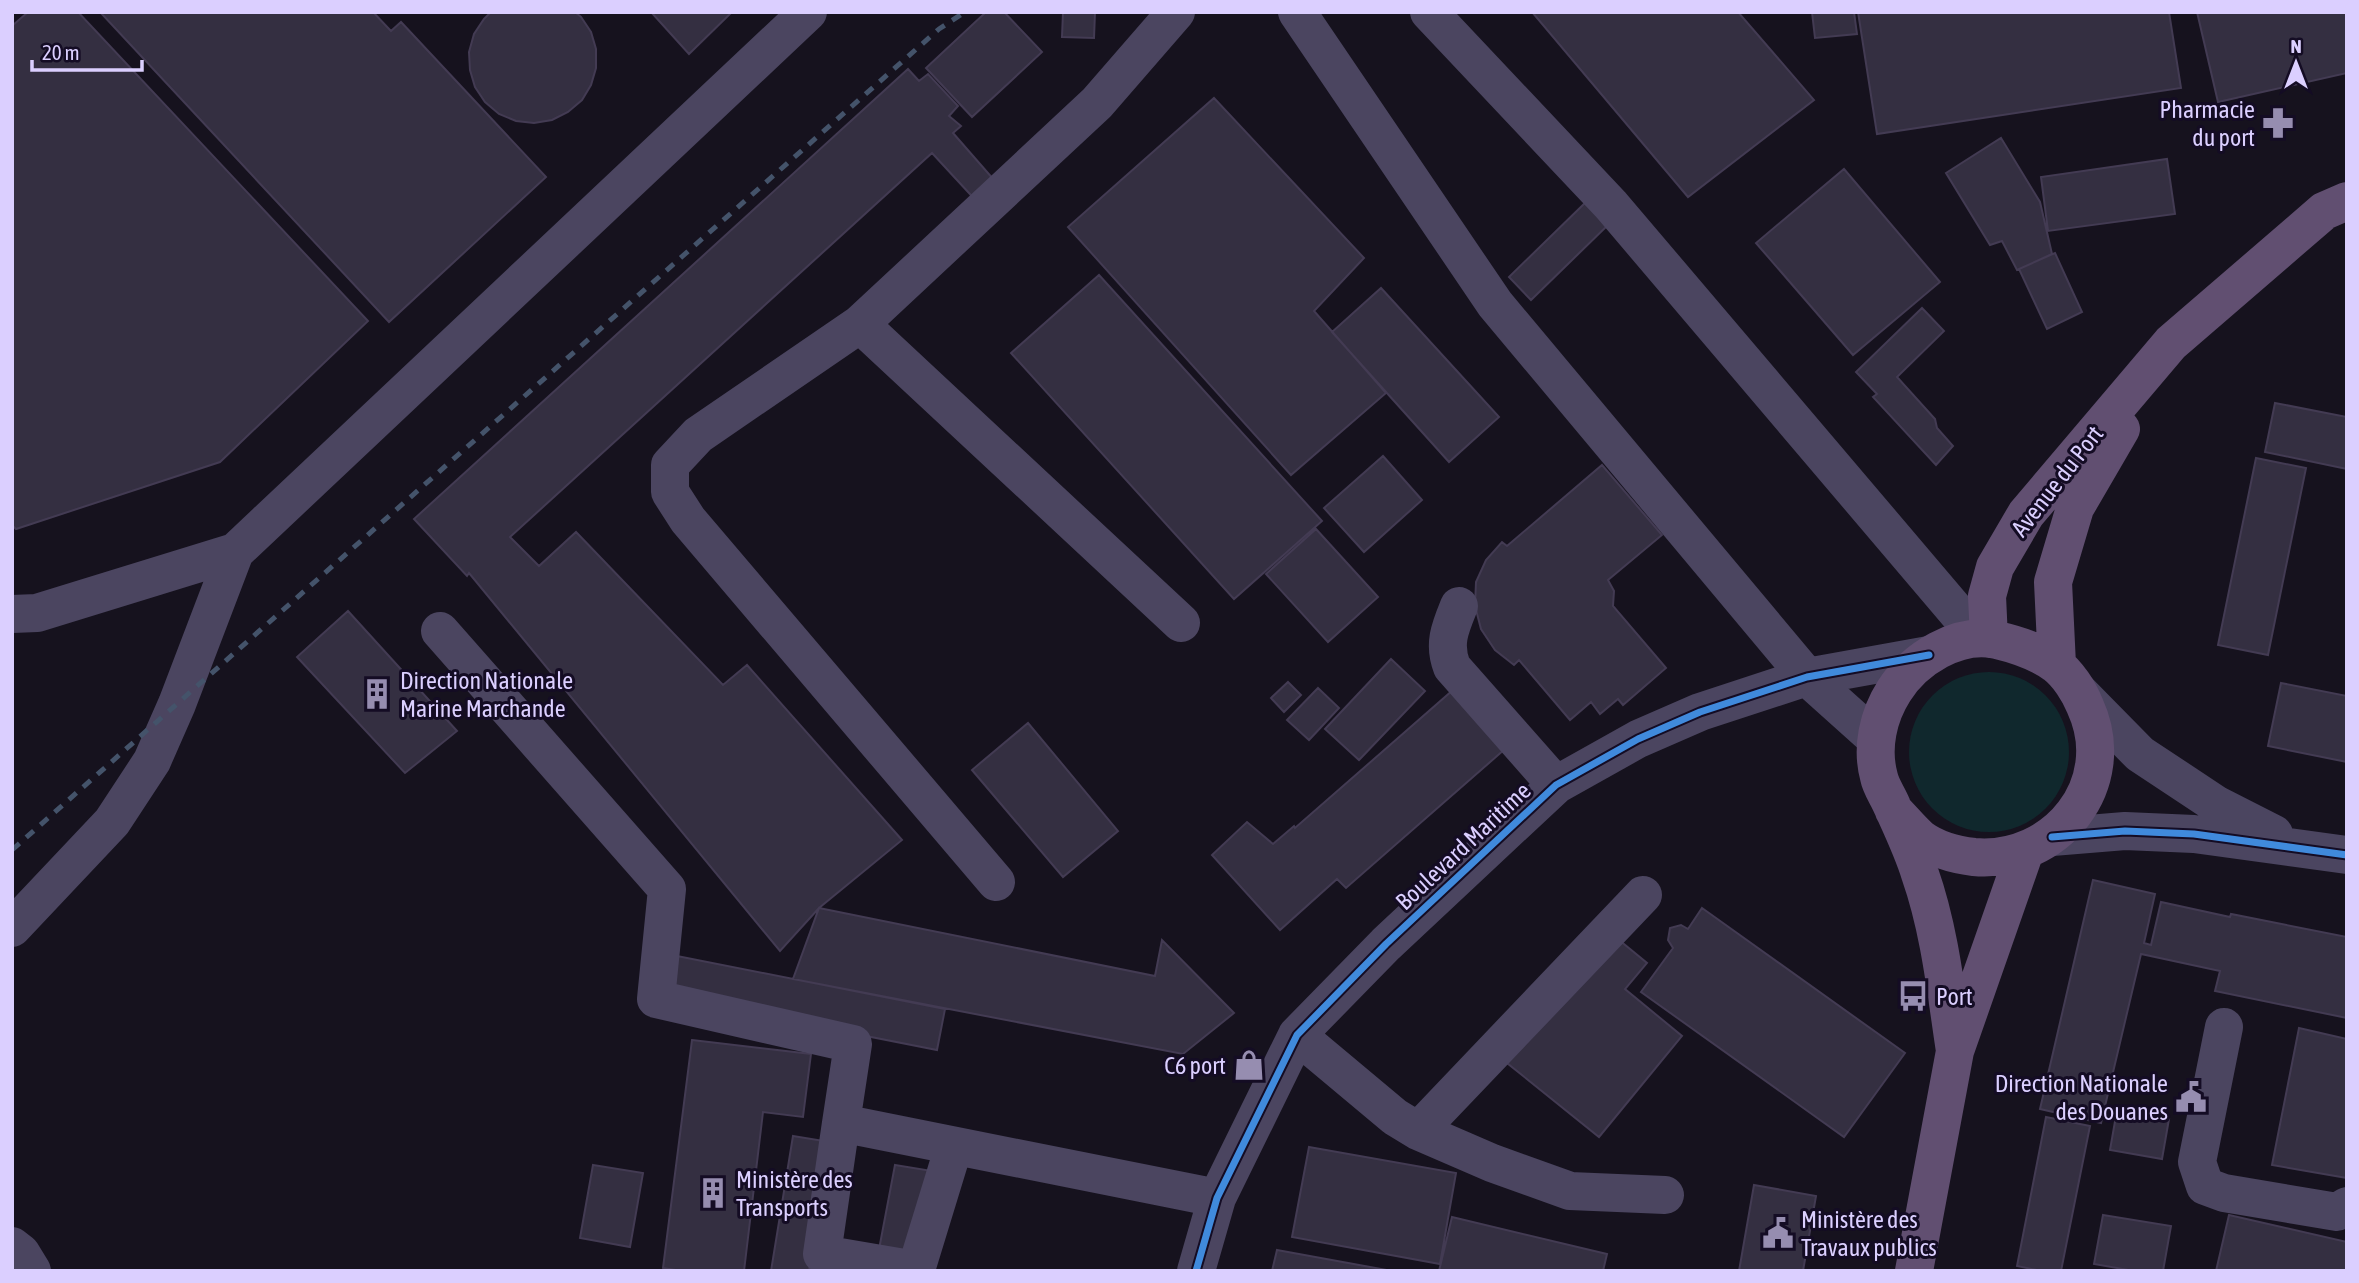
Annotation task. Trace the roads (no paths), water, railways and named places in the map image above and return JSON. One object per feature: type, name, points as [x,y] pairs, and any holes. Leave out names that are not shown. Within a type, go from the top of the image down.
[{"type":"main road","name":"Avenue du Port","points":[[1984,638],[1987,596],[1995,567],[2026,514],[2171,343],[2324,211],[2347,201]]},
{"type":"main road","name":"Avenue du Port","points":[[2067,678],[2053,582],[2075,508],[2171,343]]},
{"type":"main road","points":[[1894,811],[1921,839],[1956,855],[1995,859],[2039,844],[2074,814],[2089,788],[2096,754],[2092,721],[2067,678],[2027,648],[1984,638],[1929,655],[1903,677],[1884,705],[1875,738],[1878,776],[1924,887],[1936,936],[1955,1051]]},
{"type":"main road","points":[[1914,1271],[1955,1051],[2039,844]]},
{"type":"street","points":[[12,614],[37,613],[234,552],[808,12]]},
{"type":"street","points":[[996,882],[688,520],[670,492],[670,465],[698,435],[860,324],[1097,103],[1176,12]]},
{"type":"street","points":[[1297,12],[1495,304],[1807,677],[1875,738]]},
{"type":"street","points":[[1429,12],[1611,205],[1984,638]]},
{"type":"street","points":[[860,324],[1181,623]]},
{"type":"street","points":[[12,928],[112,822],[152,761],[177,704],[234,552]]},
{"type":"street","points":[[1459,606],[1447,636],[1447,654],[1452,667],[1556,785]]},
{"type":"street","points":[[440,631],[667,889],[656,999],[852,1044],[822,1254],[916,1269],[954,1146]]},
{"type":"street","name":"Boulevard Maritime","points":[[1196,1271],[1217,1198],[1297,1035],[1386,944],[1556,785],[1638,738],[1700,712],[1807,677],[1929,655]]},
{"type":"street","points":[[2067,678],[2140,754],[2217,805],[2301,847]]},
{"type":"street","points":[[2039,844],[2124,831],[2194,834],[2347,855]]},
{"type":"street","points":[[1418,1131],[1643,895]]},
{"type":"street","points":[[2224,1027],[2197,1162],[2205,1186],[2224,1193],[2337,1212],[2347,1206]]},
{"type":"street","points":[[1297,1035],[1395,1117],[1418,1131],[1492,1163],[1570,1191],[1665,1195]]},
{"type":"street","points":[[841,1124],[1217,1198]]},
{"type":"street","points":[[12,1246],[21,1253],[32,1271]]},
{"type":"railway","points":[[12,850],[939,29],[965,12]]},
{"type":"place","name":"Pharmacie du port","points":[[2278,123]]},
{"type":"place","name":"Direction Nationale Marine Marchande","points":[[377,694]]},
{"type":"place","name":"Port","points":[[1913,996]]},
{"type":"place","name":"C6 port","points":[[1249,1065]]},
{"type":"place","name":"Direction Nationale des Douanes","points":[[2191,1097]]},
{"type":"place","name":"Ministère des Transports","points":[[713,1193]]},
{"type":"place","name":"Ministère des Travaux publics","points":[[1778,1233]]}]
